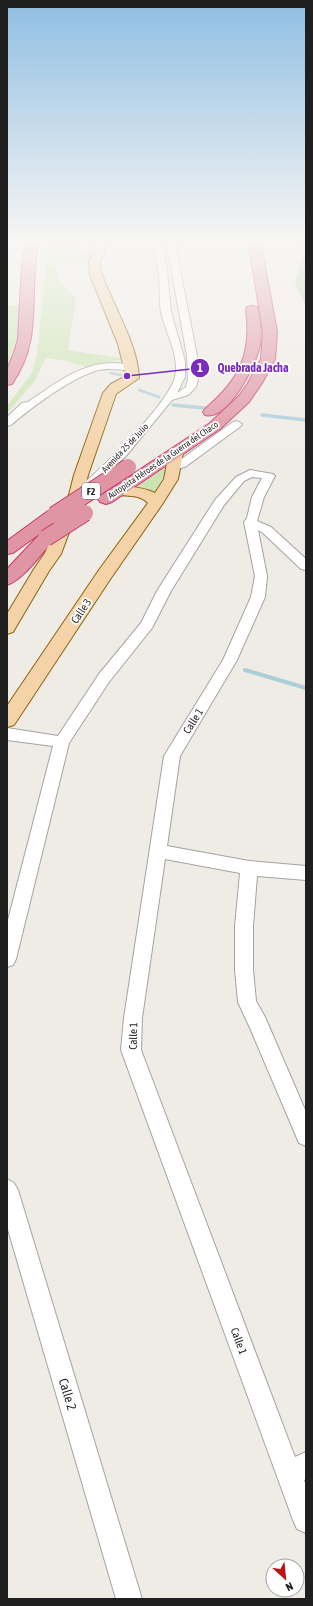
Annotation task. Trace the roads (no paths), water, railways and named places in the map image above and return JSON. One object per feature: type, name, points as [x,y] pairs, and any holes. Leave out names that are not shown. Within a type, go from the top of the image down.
[{"type":"highway","points":[[7,381],[20,358],[26,338],[27,314]]},
{"type":"highway","name":"Autopista Héroes de la Guerra del Chaco","points":[[153,451],[198,422],[213,410],[239,381],[253,349],[255,332],[253,314]]},
{"type":"highway","name":"Autopista Héroes de la Guerra del Chaco","points":[[7,579],[26,561],[46,538],[112,495],[174,460],[215,426],[244,399],[255,383],[268,359],[270,332],[267,314]]},
{"type":"highway","name":"Autopista Héroes de la Guerra del Chaco","points":[[7,549],[54,515],[134,463]]},
{"type":"main road","points":[[7,628],[42,569],[53,554],[76,495],[81,475],[110,393],[116,387],[133,378],[134,374],[130,357],[112,314]]},
{"type":"main road","name":"Calle 3","points":[[7,720],[105,574],[149,514],[171,479],[174,460]]},
{"type":"main road","points":[[112,495],[130,491],[145,494],[154,499],[156,503]]},
{"type":"street","name":"Avenida 25 de Julio","points":[[76,495],[93,483],[170,397],[179,381],[181,369],[167,314]]},
{"type":"street","name":"Avenida 25 de Julio","points":[[170,397],[177,397],[188,391],[191,386],[193,373],[185,314]]},
{"type":"street","points":[[7,423],[19,413],[62,384],[92,369],[107,367],[132,367]]},
{"type":"street","points":[[19,413],[22,408],[49,387]]},
{"type":"street","points":[[174,460],[181,466],[193,454],[221,437],[237,424]]},
{"type":"street","name":"Calle 1","points":[[7,959],[62,742],[104,678],[147,625],[164,591],[219,503],[240,479],[250,473],[269,476],[258,497],[250,522],[261,584],[258,597],[230,660],[172,756],[133,1018],[131,1050],[298,1469],[306,1520]]},
{"type":"street","points":[[250,522],[267,530],[306,566]]},
{"type":"street","points":[[7,734],[62,742]]},
{"type":"street","points":[[158,851],[249,868],[306,873]]},
{"type":"street","points":[[249,868],[244,926],[244,970],[247,1002],[258,1023],[306,1136]]},
{"type":"street","name":"Calle 2","points":[[7,1190],[129,1599]]},
{"type":"waterway","points":[[110,373],[127,376],[128,379]]},
{"type":"waterway","points":[[139,390],[159,397]]},
{"type":"waterway","points":[[173,405],[204,408]]},
{"type":"waterway","points":[[262,415],[306,420]]},
{"type":"waterway","points":[[245,670],[306,688]]},
{"type":"place","name":"Quebrada Jacha","points":[[127,376]]}]
